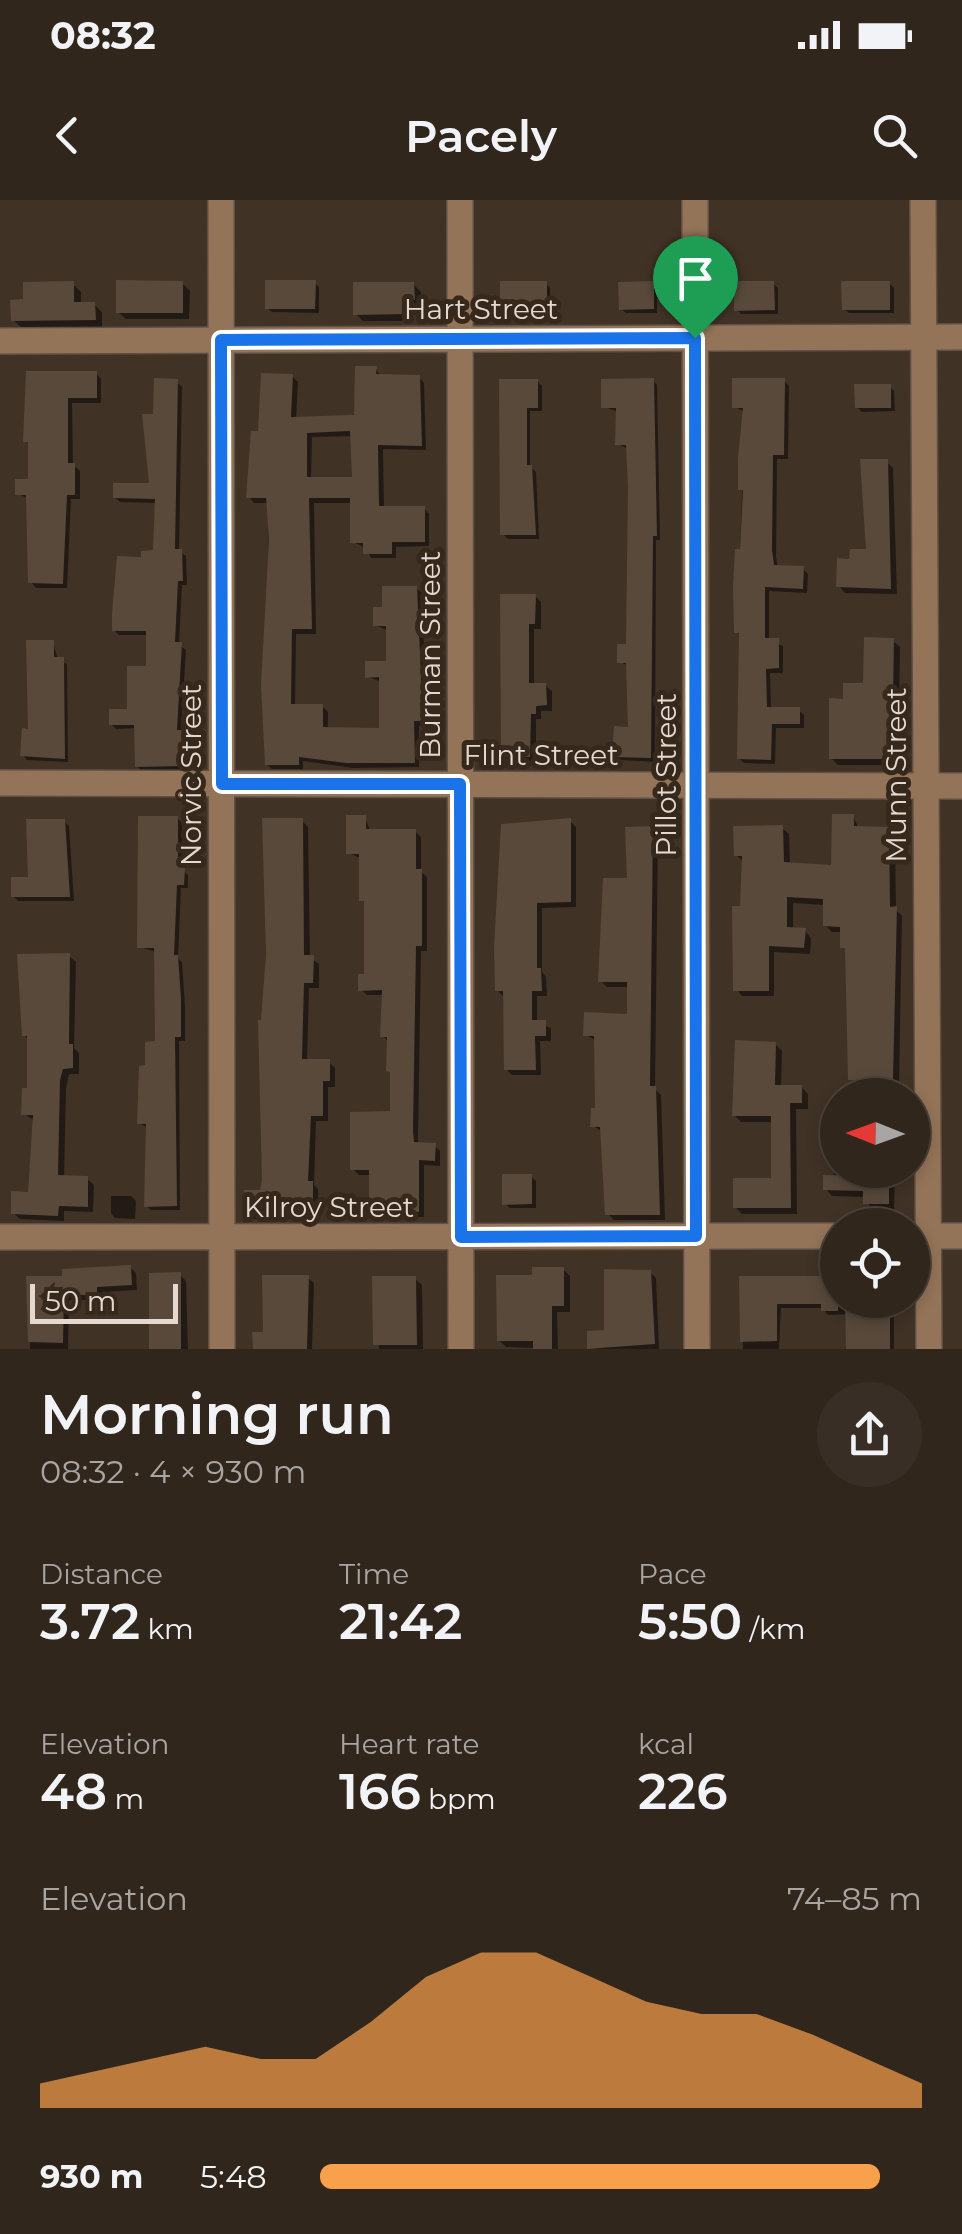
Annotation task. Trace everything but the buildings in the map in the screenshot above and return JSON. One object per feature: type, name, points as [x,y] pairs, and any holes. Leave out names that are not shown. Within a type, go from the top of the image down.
[{"type":"street","name":"Norvic Street","points":[[221,200],[222,1349]]},
{"type":"street","name":"Burman Street","points":[[460,200],[461,1349]]},
{"type":"street","name":"Pillot Street","points":[[695,200],[697,1349]]},
{"type":"street","name":"Munn Street","points":[[920,1208],[926,786],[923,200]]},
{"type":"street","name":"Hart Street","points":[[0,342],[962,338]]},
{"type":"street","name":"Flint Street","points":[[0,783],[962,786]]},
{"type":"street","name":"Kilroy Street","points":[[0,1237],[820,1236]]},
{"type":"street","points":[[930,1236],[962,1236]]},
{"type":"street","name":"Munn Street","points":[[926,1318],[928,1349]]},
{"type":"route","points":[[695,338],[696,1236],[461,1237],[460,784],[222,784],[221,340],[695,338]]}]
